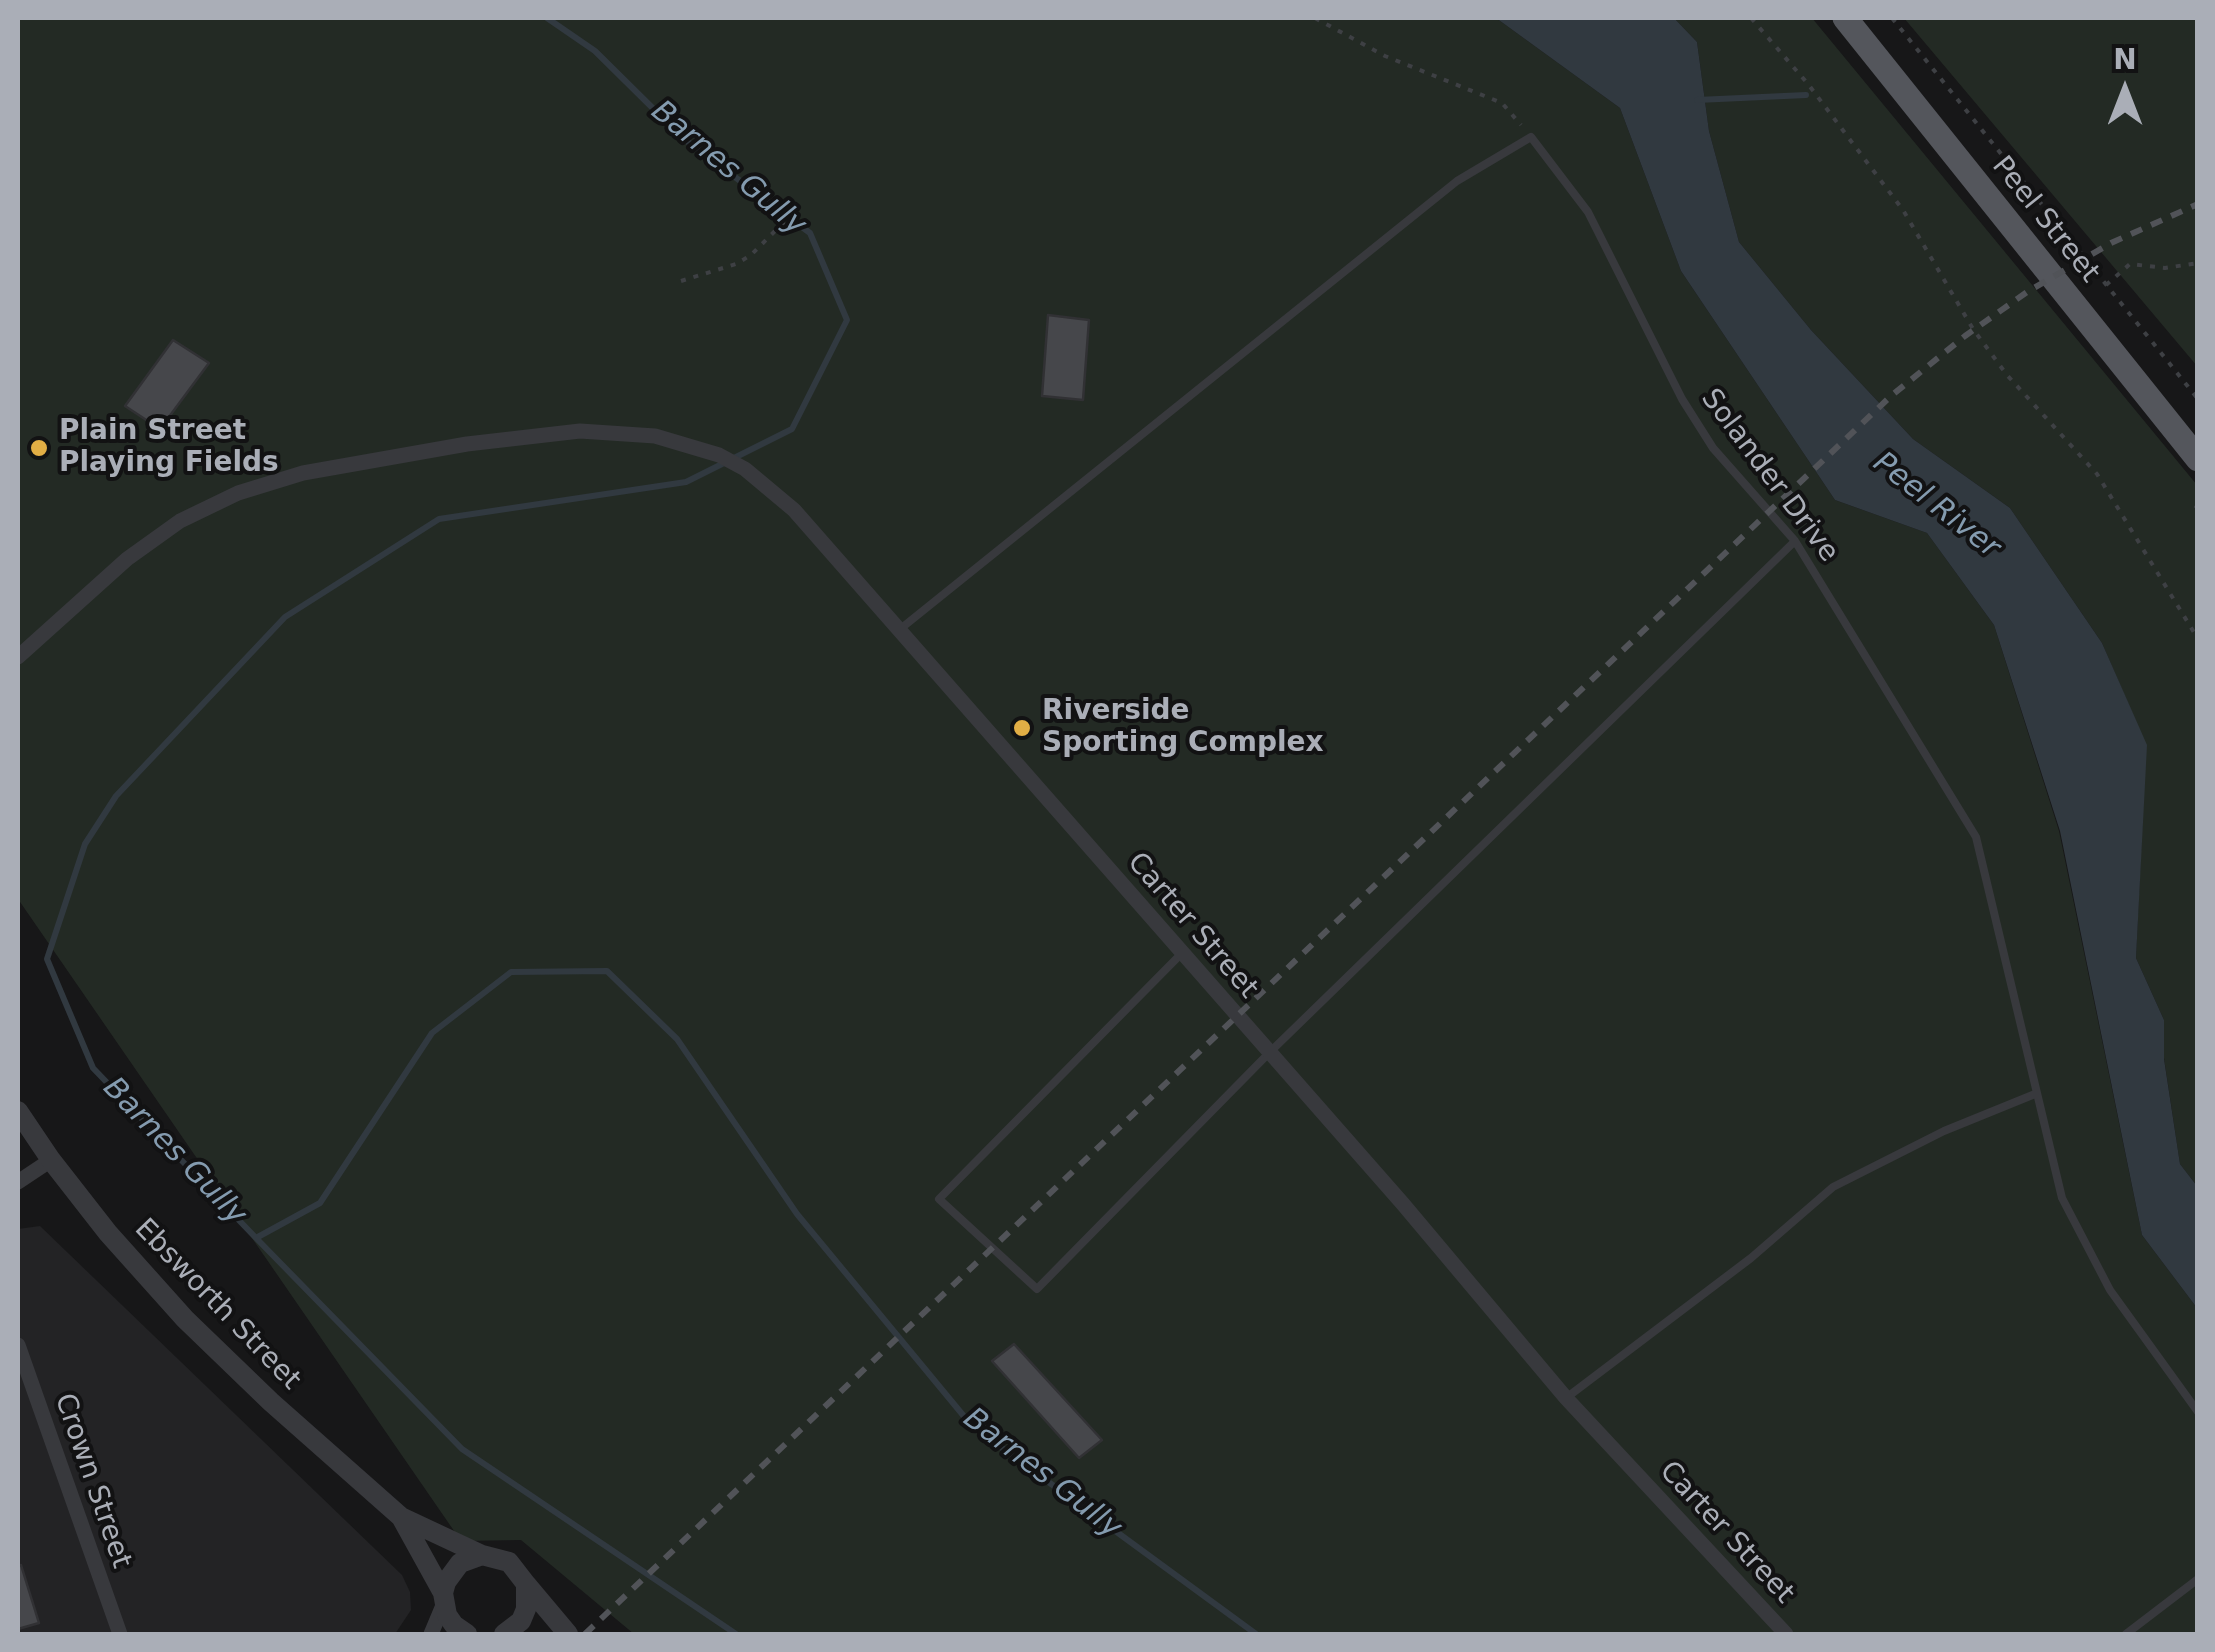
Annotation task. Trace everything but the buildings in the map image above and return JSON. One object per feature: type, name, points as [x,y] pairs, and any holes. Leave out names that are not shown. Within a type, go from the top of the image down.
[{"type":"main road","name":"Peel Street","points":[[1849,19],[2198,459]]},
{"type":"street","name":"Carter Street","points":[[18,657],[126,558],[180,520],[238,493],[302,472],[467,444],[580,431],[655,436],[745,468],[769,486],[899,630],[1404,1204],[1566,1398],[1786,1634]]},
{"type":"street","name":"Ebsworth Street","points":[[18,1111],[108,1232],[186,1319],[271,1402],[401,1517],[482,1555],[509,1562],[526,1584]]},
{"type":"street","points":[[18,1182],[51,1160]]},
{"type":"street","name":"Crown Street","points":[[18,1345],[120,1634]]},
{"type":"street","name":"Ebsworth Street","points":[[401,1517],[454,1625],[467,1634]]},
{"type":"street","points":[[431,1634],[446,1582],[460,1563],[482,1555]]},
{"type":"street","points":[[504,1634],[521,1620],[526,1609],[526,1584]]},
{"type":"street","points":[[526,1584],[568,1634]]},
{"type":"lane","name":"Solander Drive","points":[[1531,137],[1588,212],[1682,399],[1713,448],[1795,541],[1976,837],[2062,1198],[2110,1290],[2198,1412]]},
{"type":"lane","points":[[899,630],[1457,181],[1531,137]]},
{"type":"lane","points":[[1182,953],[939,1199],[1036,1289],[1270,1052],[1795,541]]},
{"type":"lane","points":[[1566,1398],[1751,1258],[1833,1187],[1944,1131],[2035,1094]]},
{"type":"lane","points":[[2126,1634],[2198,1579]]},
{"type":"path","points":[[1314,18],[1385,56],[1502,104],[1531,137]]},
{"type":"path","points":[[1751,18],[1808,84],[1903,210],[1973,329],[2007,375],[2097,474],[2198,639]]},
{"type":"path","points":[[1892,18],[2198,399]]},
{"type":"path","points":[[681,280],[736,264],[751,255],[794,212]]},
{"type":"path","points":[[2106,285],[2130,264],[2165,268],[2198,264]]},
{"type":"path","points":[[2198,504],[2194,511],[2198,515]]},
{"type":"shaded area","name":"Riverside Sporting Complex","points":[[18,18],[1496,18],[1620,108],[1681,271],[1835,500],[1927,533],[1994,625],[2059,831],[2142,1235],[2197,1308],[2197,1634],[634,1634],[521,1540],[461,1541],[18,899]]},
{"type":"shaded area","points":[[1674,18],[1812,18],[2197,485],[2197,1186],[2180,1164],[2164,1058],[2164,1020],[2136,958],[2146,745],[2102,643],[2010,508],[1913,439],[1811,330],[1739,242],[1709,131],[1697,42]]},
{"type":"shaded area","points":[[1904,18],[2197,18],[2197,366]]},
{"type":"shaded area","points":[[40,1226],[402,1575],[410,1592],[411,1610],[395,1634],[18,1634],[18,1229]]},
{"type":"water","name":"Peel River","points":[[1496,18],[1674,18],[1697,42],[1709,131],[1739,242],[1811,330],[1913,439],[2010,508],[2102,643],[2147,745],[2136,958],[2164,1020],[2164,1059],[2180,1164],[2197,1186],[2197,1308],[2142,1235],[2060,831],[1994,625],[1927,533],[1835,500],[1681,271],[1620,108]]},
{"type":"waterway","name":"Barnes Gully","points":[[547,18],[595,51],[684,139],[810,233],[847,320],[792,429],[686,482],[439,519],[285,617],[116,796],[85,844],[47,959],[93,1068],[256,1238],[320,1203],[432,1033],[511,972],[607,971],[677,1039],[797,1214],[972,1426],[1256,1634]]},
{"type":"waterway","points":[[1697,100],[1806,95]]},
{"type":"waterway","points":[[256,1238],[462,1449],[736,1634]]},
{"type":"railway","points":[[585,1634],[1891,396],[2027,292],[2111,243],[2198,204]]},
{"type":"place","name":"Plain Street Playing Fields","points":[[39,448]]},
{"type":"place","name":"Riverside Sporting Complex","points":[[1022,728]]}]
